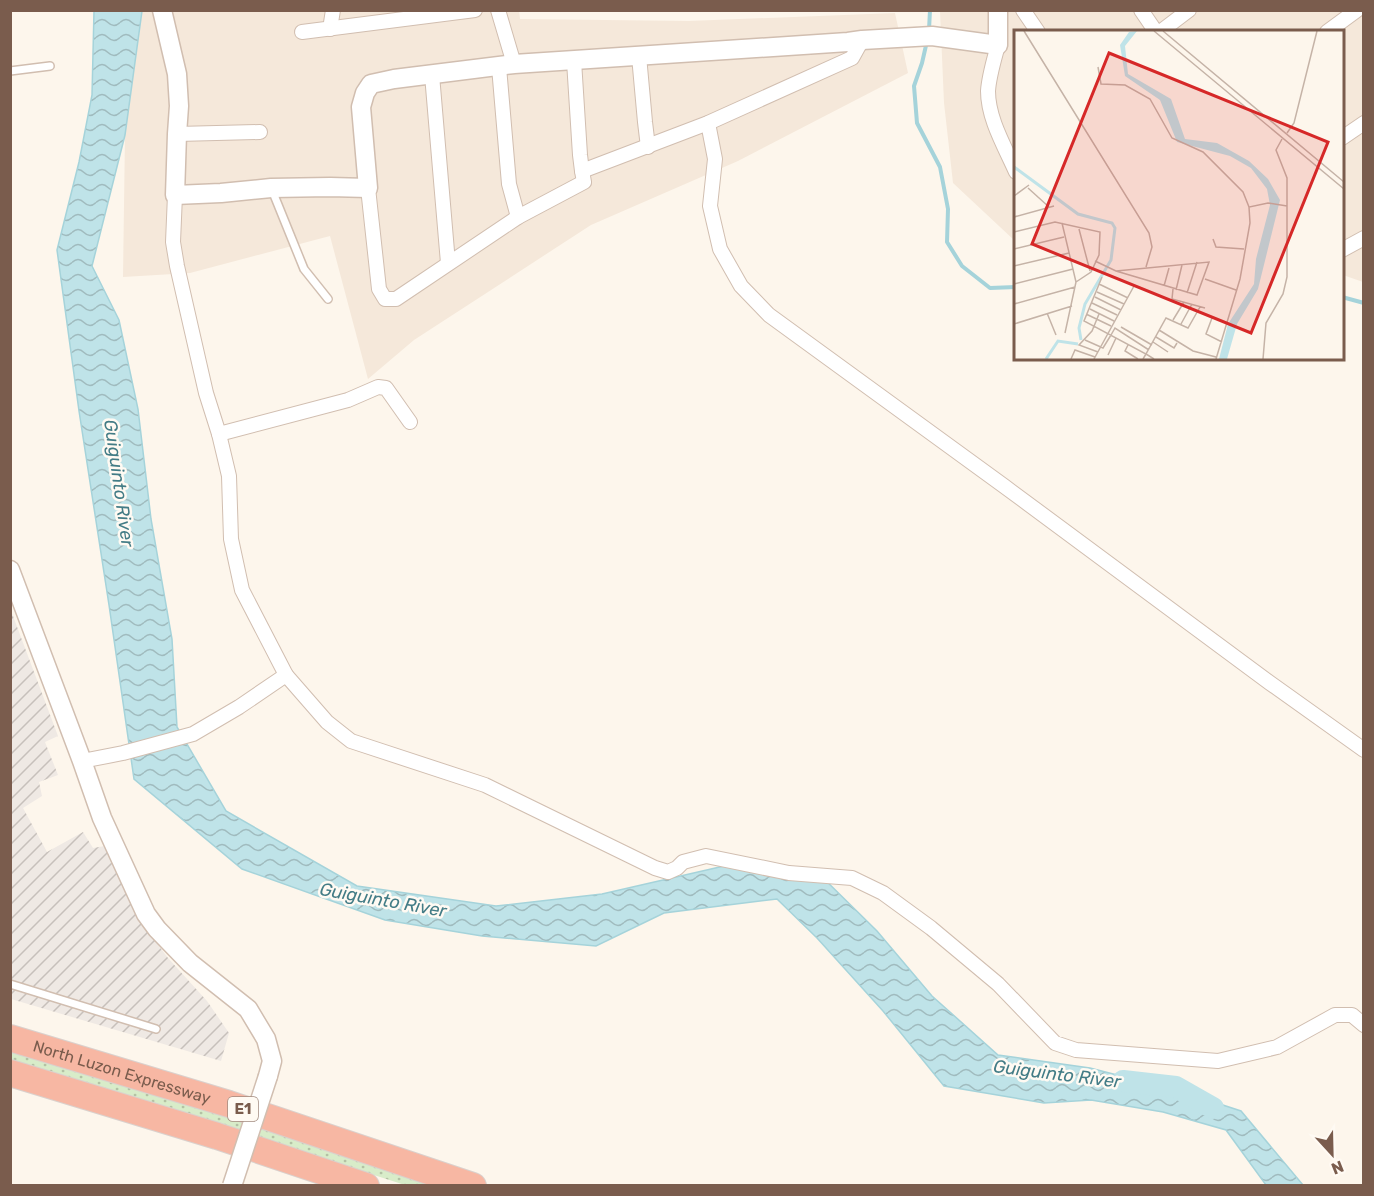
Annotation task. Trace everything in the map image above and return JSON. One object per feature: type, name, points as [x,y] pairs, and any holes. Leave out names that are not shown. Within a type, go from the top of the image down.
[{"type":"highway","name":"North Luzon Expressway","points":[[10,1038],[229,1104],[473,1185]]},
{"type":"highway","name":"North Luzon Expressway","points":[[10,1073],[366,1185]]},
{"type":"street","points":[[162,10],[177,74],[179,106],[173,242],[206,393],[229,476],[231,539],[242,590],[286,675],[327,722],[351,741],[485,785],[655,868],[668,872],[683,862],[706,856],[789,873],[852,878],[883,894],[931,928],[998,984],[1055,1042],[1076,1050],[1218,1061],[1277,1047],[1335,1015],[1352,1015],[1364,1025]]},
{"type":"street","points":[[330,29],[333,10]]},
{"type":"street","points":[[302,32],[330,29],[382,16],[475,10]]},
{"type":"street","points":[[498,10],[506,66],[509,184],[518,217]]},
{"type":"street","points":[[998,10],[998,45],[988,88],[988,103],[1014,168]]},
{"type":"street","points":[[1023,10],[1037,30]]},
{"type":"street","points":[[1141,10],[1156,30]]},
{"type":"street","points":[[1161,30],[1189,10]]},
{"type":"street","points":[[1331,30],[1357,10]]},
{"type":"street","points":[[574,61],[584,182],[518,217],[396,299],[385,299],[379,289],[362,107],[365,93],[371,84],[394,79],[506,66],[639,56],[848,42],[862,40],[932,36],[998,45]]},
{"type":"street","points":[[582,171],[708,123],[852,58],[862,40]]},
{"type":"street","points":[[639,56],[648,147]]},
{"type":"street","points":[[432,75],[448,263]]},
{"type":"street","points":[[708,123],[715,159],[710,206],[720,249],[741,285],[769,315],[1364,750]]},
{"type":"street","points":[[1344,137],[1364,123]]},
{"type":"street","points":[[177,134],[260,132]]},
{"type":"street","points":[[175,195],[271,188],[368,188]]},
{"type":"street","points":[[1344,249],[1364,238]]},
{"type":"street","points":[[219,434],[348,400],[378,387],[386,388],[410,422]]},
{"type":"street","points":[[10,570],[102,818],[146,914],[157,929],[190,963],[248,1009],[266,1039],[272,1060],[232,1185]]},
{"type":"street","points":[[82,761],[123,753],[193,734],[286,675]]},
{"type":"lane","points":[[10,71],[50,66]]},
{"type":"lane","points":[[271,188],[304,269],[328,299]]},
{"type":"lane","points":[[10,984],[156,1029]]},
{"type":"shaded area","points":[[519,10],[520,19],[689,21],[895,13],[908,73],[738,161],[591,225],[414,340],[368,379],[330,236],[190,273],[123,277],[125,135],[142,11]]},
{"type":"shaded area","points":[[940,11],[1363,11],[1363,282],[1344,275],[1344,30],[1014,30],[1014,240],[953,183],[944,103]]},
{"type":"shaded area","points":[[10,608],[58,736],[45,742],[58,775],[39,782],[42,796],[23,808],[47,852],[83,832],[93,848],[105,846],[143,925],[168,958],[207,1001],[229,1033],[221,1061],[11,999]]},
{"type":"green space","points":[[10,1049],[443,1185],[405,1185],[11,1060]]},
{"type":"water","points":[[94,11],[142,11],[125,135],[92,266],[119,320],[138,409],[151,519],[172,639],[177,727],[226,811],[357,886],[496,906],[602,894],[724,866],[813,868],[877,931],[932,996],[998,1055],[1090,1068],[1183,1092],[1241,1111],[1303,1185],[1266,1185],[1226,1130],[1163,1112],[1091,1100],[1044,1103],[944,1086],[883,1011],[817,938],[777,899],[664,913],[596,946],[482,936],[385,920],[242,869],[134,779],[57,250],[79,162],[92,95]]},
{"type":"waterway","points":[[929,30],[930,10]]},
{"type":"waterway","points":[[927,41],[914,86],[917,123],[940,167],[948,209],[947,242],[962,266],[990,288],[1014,287]]},
{"type":"waterway","points":[[1344,298],[1364,303]]},
{"type":"waterway","name":"Guiguinto River","points":[[1123,1081],[1176,1087],[1213,1108]]}]
